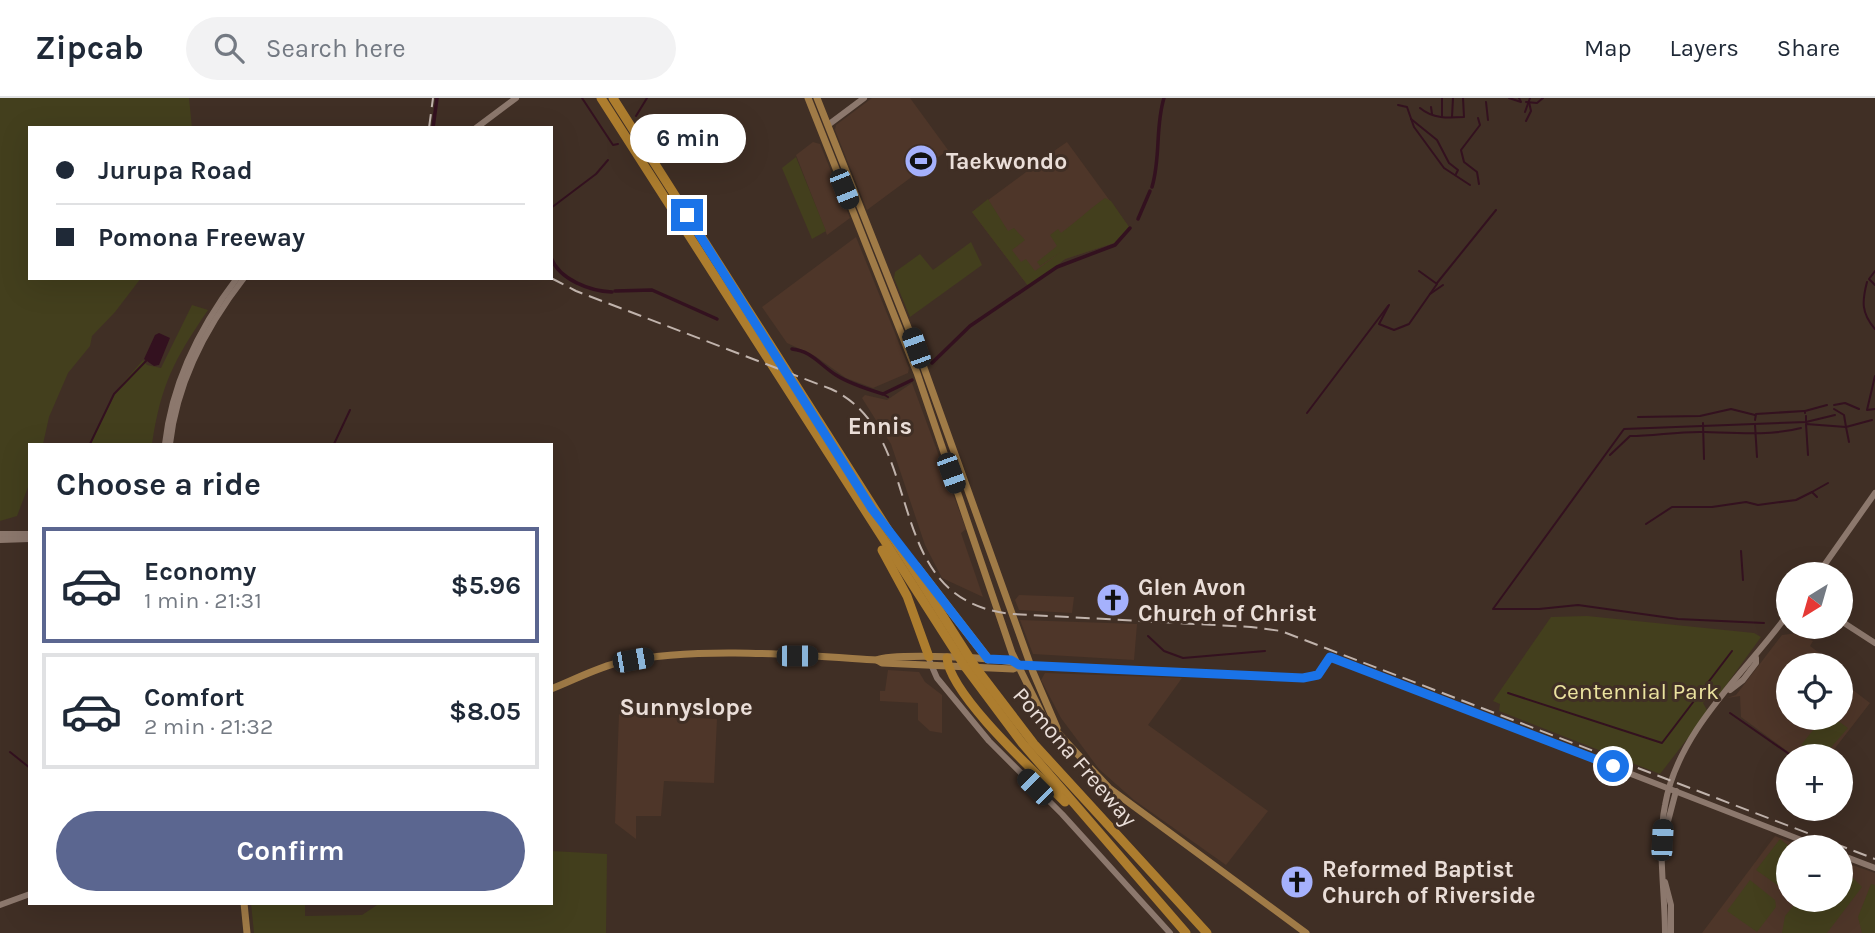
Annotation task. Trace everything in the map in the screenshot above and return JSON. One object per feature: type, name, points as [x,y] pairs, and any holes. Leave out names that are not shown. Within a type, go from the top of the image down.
[{"type":"highway","name":"Pomona Freeway","points":[[601,98],[627,130],[796,387],[954,658],[965,668],[1022,743],[1186,933]]},
{"type":"highway","name":"Pomona Freeway","points":[[613,98],[627,130],[761,350],[868,510]]},
{"type":"highway","points":[[868,510],[988,659]]},
{"type":"highway","points":[[868,510],[869,529],[907,596],[930,661]]},
{"type":"highway","name":"Pomona Freeway","points":[[954,658],[976,668],[1034,744],[1207,933]]},
{"type":"highway","points":[[954,658],[957,682],[1001,737],[1105,840]]},
{"type":"main road","points":[[808,98],[921,372],[1012,653],[1044,718],[1057,729]]},
{"type":"main road","points":[[817,98],[1030,664],[1057,729],[1076,755],[1108,788],[1306,933]]},
{"type":"main road","points":[[553,688],[618,663],[673,654],[930,661],[954,658],[988,659],[1011,660],[1019,665]]},
{"type":"main road","points":[[954,658],[1013,669],[1019,665],[1030,664]]},
{"type":"main road","points":[[244,905],[247,933]]},
{"type":"street","points":[[479,126],[516,98]]},
{"type":"street","points":[[828,125],[864,98]]},
{"type":"street","points":[[165,443],[173,402],[191,353],[210,315],[236,280]]},
{"type":"street","points":[[170,443],[180,400],[199,346],[223,304],[242,280]]},
{"type":"street","points":[[1826,562],[1875,493]]},
{"type":"street","points":[[0,534],[28,534]]},
{"type":"street","points":[[0,540],[28,539]]},
{"type":"street","points":[[1853,629],[1875,643]]},
{"type":"street","points":[[1665,933],[1662,840],[1681,760],[1726,693],[1743,680],[1776,630]]},
{"type":"street","points":[[1030,664],[1303,678],[1318,675],[1330,657],[1789,835]]},
{"type":"street","points":[[930,661],[937,678],[989,741],[1062,814],[1170,933]]},
{"type":"street","points":[[1853,860],[1875,868]]},
{"type":"street","points":[[1665,882],[1671,905],[1671,933]]},
{"type":"street","points":[[0,905],[28,895]]},
{"type":"shaded area","points":[[872,98],[910,98],[948,150],[867,210],[835,130],[836,125]]},
{"type":"shaded area","points":[[813,142],[820,144],[850,218],[827,235],[796,155]]},
{"type":"shaded area","points":[[1067,142],[1129,227],[1114,243],[1065,259],[1029,287],[972,212],[1033,167],[1035,170],[1041,166],[1038,162]]},
{"type":"shaded area","points":[[856,237],[909,368],[908,373],[873,388],[846,378],[815,356],[787,343],[762,307]]},
{"type":"shaded area","points":[[159,333],[170,338],[159,365],[154,366],[144,359],[155,335]]},
{"type":"shaded area","points":[[912,383],[966,529],[961,533],[983,597],[942,578],[925,545],[891,444],[862,398],[865,395],[887,400]]},
{"type":"shaded area","points":[[1019,595],[1074,597],[1072,613],[1019,610],[1015,600]]},
{"type":"shaded area","points":[[1020,620],[1137,624],[1134,660],[1033,654]]},
{"type":"shaded area","points":[[1779,639],[1809,639],[1813,641],[1810,646],[1819,653],[1776,653],[1776,730],[1849,730],[1838,744],[1778,744],[1741,717],[1740,696],[1727,698],[1736,695]]},
{"type":"shaded area","points":[[888,670],[919,672],[925,682],[942,695],[942,733],[930,731],[918,720],[918,703],[880,701],[880,691],[885,691]]},
{"type":"shaded area","points":[[1045,673],[1182,678],[1148,725],[1268,811],[1226,865],[1134,800],[1099,769],[1061,718],[1041,680]]},
{"type":"shaded area","points":[[1853,690],[1870,703],[1853,725]]},
{"type":"shaded area","points":[[619,714],[717,719],[714,783],[664,781],[661,816],[636,816],[636,839],[615,823]]},
{"type":"shaded area","points":[[1775,836],[1776,912],[1853,912],[1853,865],[1875,873],[1875,933],[1702,933]]},
{"type":"green space","points":[[0,98],[189,98],[192,126],[28,126],[28,280],[139,280],[92,336],[90,346],[68,373],[49,417],[43,443],[28,443],[28,487],[17,516],[0,521]]},
{"type":"green space","points":[[796,157],[826,231],[812,239],[782,168]]},
{"type":"green space","points":[[1105,198],[1111,201],[1129,227],[1114,243],[1065,259],[1029,287],[972,212],[988,199],[1008,231],[1014,228],[1025,240],[1012,250],[1021,262],[1026,259],[1035,271],[1061,252],[1040,266],[1037,262],[1057,246],[1050,235],[1058,229],[1061,233]]},
{"type":"green space","points":[[971,242],[982,265],[910,317],[894,278],[895,272],[920,254],[933,270]]},
{"type":"green space","points":[[192,305],[208,310],[171,373],[160,405],[152,443],[90,443],[117,390],[143,360],[147,365],[161,368]]},
{"type":"green space","name":"Centennial Park","points":[[1587,616],[1754,633],[1761,637],[1719,695],[1712,691],[1703,703],[1708,712],[1660,774],[1499,711],[1500,704],[1493,701],[1551,617]]},
{"type":"green space","points":[[1813,730],[1846,730],[1834,744],[1802,744]]},
{"type":"green space","points":[[1776,844],[1776,884],[1756,870]]},
{"type":"green space","points":[[553,851],[607,854],[606,933],[254,933],[251,905],[305,905],[305,916],[362,915],[377,905],[553,905]]},
{"type":"green space","points":[[1853,878],[1862,887],[1853,899]]},
{"type":"green space","points":[[1750,880],[1775,900],[1776,907],[1757,932],[1727,911]]},
{"type":"green space","points":[[1871,884],[1875,885],[1875,933],[1862,933],[1858,917]]},
{"type":"green space","points":[[1788,912],[1843,912],[1827,933],[1782,933]]},
{"type":"waterway","points":[[433,126],[437,98]]},
{"type":"waterway","points":[[582,98],[613,145],[618,144]]},
{"type":"waterway","points":[[636,116],[647,98]]},
{"type":"waterway","points":[[1152,187],[1164,98]]},
{"type":"waterway","points":[[1442,98],[1442,117]]},
{"type":"waterway","points":[[1452,117],[1453,98]]},
{"type":"waterway","points":[[1420,108],[1435,116],[1464,117],[1463,98]]},
{"type":"waterway","points":[[1509,98],[1521,102],[1519,98]]},
{"type":"waterway","points":[[1525,112],[1530,98]]},
{"type":"waterway","points":[[1526,102],[1537,103],[1543,98]]},
{"type":"waterway","points":[[1486,102],[1488,120]]},
{"type":"waterway","points":[[1526,121],[1531,111],[1529,102]]},
{"type":"waterway","points":[[1398,105],[1407,107],[1414,127],[1444,168],[1470,185]]},
{"type":"waterway","points":[[1431,107],[1432,114]]},
{"type":"waterway","points":[[1478,118],[1480,125],[1461,150],[1464,162],[1477,172],[1479,184]]},
{"type":"waterway","points":[[1411,119],[1437,140],[1449,163],[1458,170],[1456,174]]},
{"type":"waterway","points":[[553,206],[596,174],[608,160]]},
{"type":"waterway","points":[[1138,219],[1150,191]]},
{"type":"waterway","points":[[1437,283],[1496,210]]},
{"type":"waterway","points":[[932,363],[970,326],[1057,267],[1115,245],[1130,228]]},
{"type":"waterway","points":[[553,262],[561,272],[577,283],[612,292]]},
{"type":"waterway","points":[[1389,305],[1379,324],[1394,330],[1409,324],[1437,284],[1419,271]]},
{"type":"waterway","points":[[1875,271],[1869,279],[1875,285]]},
{"type":"waterway","points":[[1867,282],[1864,307],[1867,318],[1875,329]]},
{"type":"waterway","points":[[1430,294],[1443,285]]},
{"type":"waterway","points":[[615,291],[652,290],[717,319]]},
{"type":"waterway","points":[[1307,413],[1388,306]]},
{"type":"waterway","points":[[792,349],[810,355],[847,381],[883,394],[912,380]]},
{"type":"waterway","points":[[90,443],[114,394],[146,361]]},
{"type":"waterway","points":[[1875,376],[1867,410],[1875,409]]},
{"type":"waterway","points":[[883,394],[888,397]]},
{"type":"waterway","points":[[1834,405],[1845,403],[1859,409]]},
{"type":"waterway","points":[[1805,413],[1827,405]]},
{"type":"waterway","points":[[1638,417],[1700,416],[1731,409],[1755,415]]},
{"type":"waterway","points":[[1808,455],[1806,424],[1846,427],[1844,415],[1834,409]]},
{"type":"waterway","points":[[334,443],[350,410]]},
{"type":"waterway","points":[[1755,420],[1756,414],[1804,411]]},
{"type":"waterway","points":[[1806,422],[1835,415]]},
{"type":"waterway","points":[[1764,623],[1678,619],[1578,605],[1539,609],[1493,609],[1624,429],[1806,422],[1806,416]]},
{"type":"waterway","points":[[1849,442],[1846,427],[1872,420]]},
{"type":"waterway","points":[[1703,423],[1704,459]]},
{"type":"waterway","points":[[1755,425],[1757,457]]},
{"type":"waterway","points":[[1610,455],[1630,436],[1695,432],[1766,433],[1801,428]]},
{"type":"waterway","points":[[1817,497],[1812,492],[1828,483]]},
{"type":"waterway","points":[[1646,524],[1672,507],[1712,507],[1746,502],[1758,505],[1796,500],[1812,492]]},
{"type":"waterway","points":[[1741,551],[1743,580]]},
{"type":"waterway","points":[[1148,636],[1164,651],[1183,658],[1265,651]]},
{"type":"waterway","points":[[1508,693],[1662,743],[1732,651]]},
{"type":"waterway","points":[[1730,713],[1776,745]]},
{"type":"waterway","points":[[10,752],[28,766]]},
{"type":"railway","points":[[429,126],[433,98]]},
{"type":"railway","points":[[553,279],[576,291],[831,389],[862,411],[882,442],[921,549],[940,579],[969,602],[1012,614],[1281,631],[1875,859]]},
{"type":"place","name":"Taekwondo","points":[[921,161]]},
{"type":"place","name":"Glen Avon Church of Christ","points":[[1113,600]]},
{"type":"place","name":"Reformed Baptist Church of Riverside","points":[[1297,882]]},
{"type":"district","name":"Ennis","points":[[880,426]]},
{"type":"district","name":"Sunnyslope","points":[[686,707]]},
{"type":"route","points":[[687,215],[872,509],[988,659],[1011,660],[1019,665],[1303,678],[1318,675],[1330,657],[1613,766]]}]
